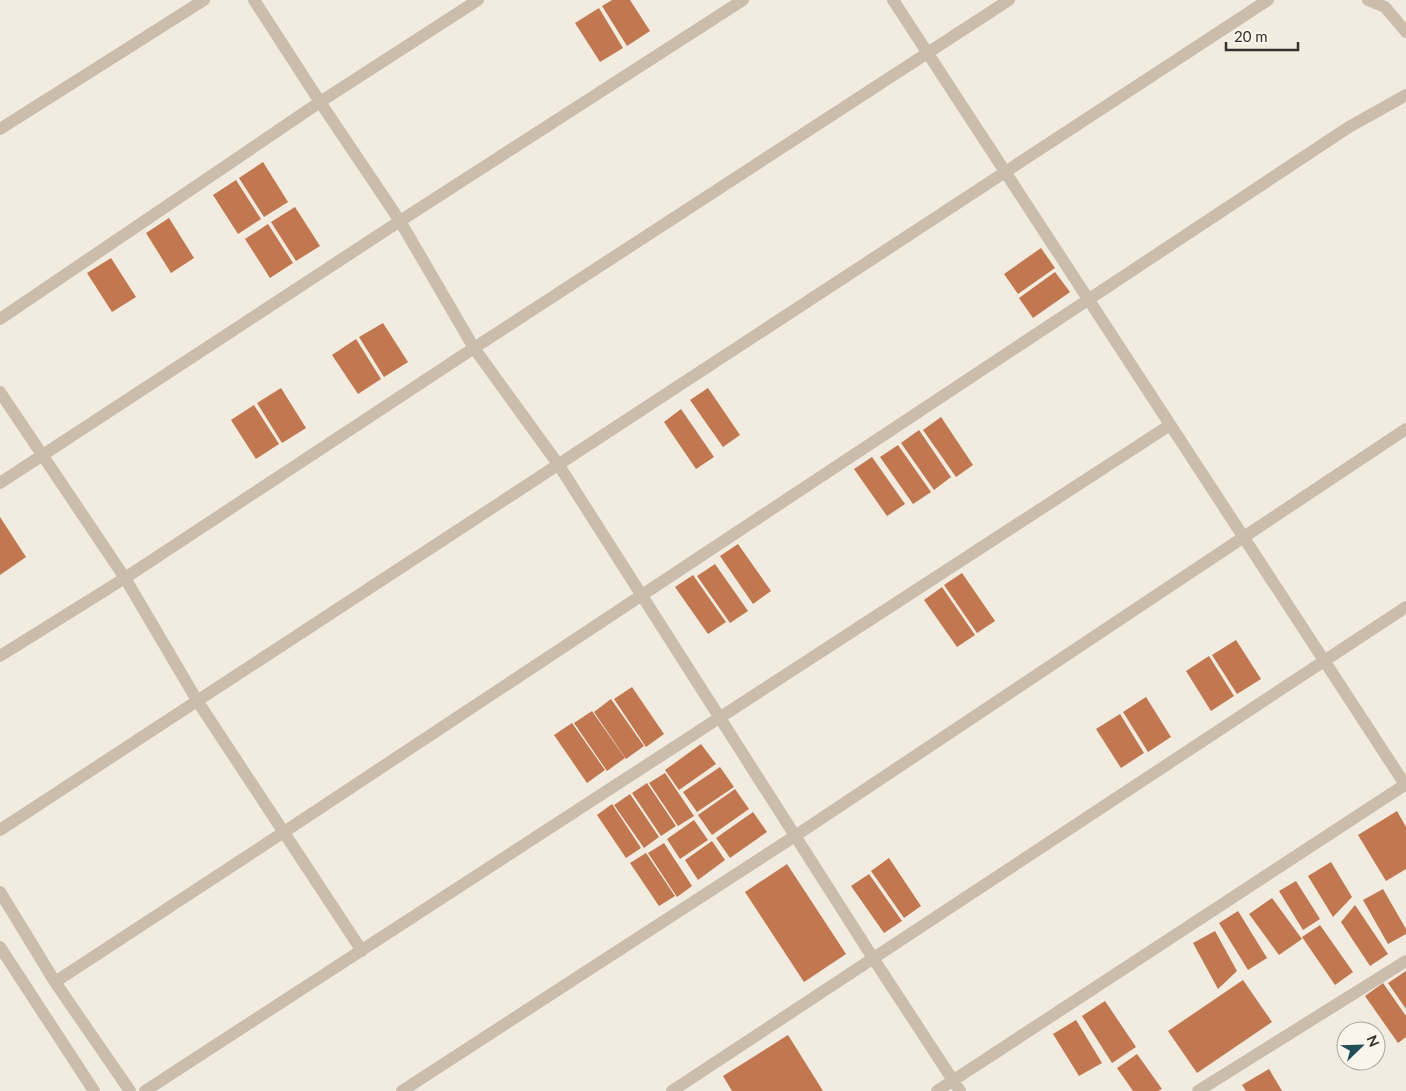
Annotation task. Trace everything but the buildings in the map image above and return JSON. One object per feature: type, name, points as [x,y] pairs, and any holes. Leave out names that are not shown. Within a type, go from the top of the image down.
[{"type":"street","points":[[0,130],[204,0]]},
{"type":"street","points":[[254,0],[400,220],[474,348],[558,464],[873,958],[957,1086]]},
{"type":"street","points":[[0,319],[320,102],[478,0]]},
{"type":"street","points":[[0,483],[400,220],[743,0]]},
{"type":"street","points":[[893,0],[1406,785],[957,1086],[937,1091]]},
{"type":"street","points":[[0,656],[125,578],[1008,0]]},
{"type":"street","points":[[0,830],[1268,0]]},
{"type":"street","points":[[1368,0],[1385,8],[1406,32]]},
{"type":"street","points":[[55,982],[1349,127],[1406,95]]},
{"type":"street","points":[[0,392],[125,578],[198,702],[362,951]]},
{"type":"street","points":[[145,1091],[1170,424]]},
{"type":"street","points":[[402,1091],[795,836],[1406,429]]},
{"type":"street","points":[[672,1091],[1406,607]]},
{"type":"street","points":[[0,892],[55,982],[130,1091]]},
{"type":"street","points":[[0,947],[94,1091]]},
{"type":"street","points":[[1198,1091],[1406,961]]}]
